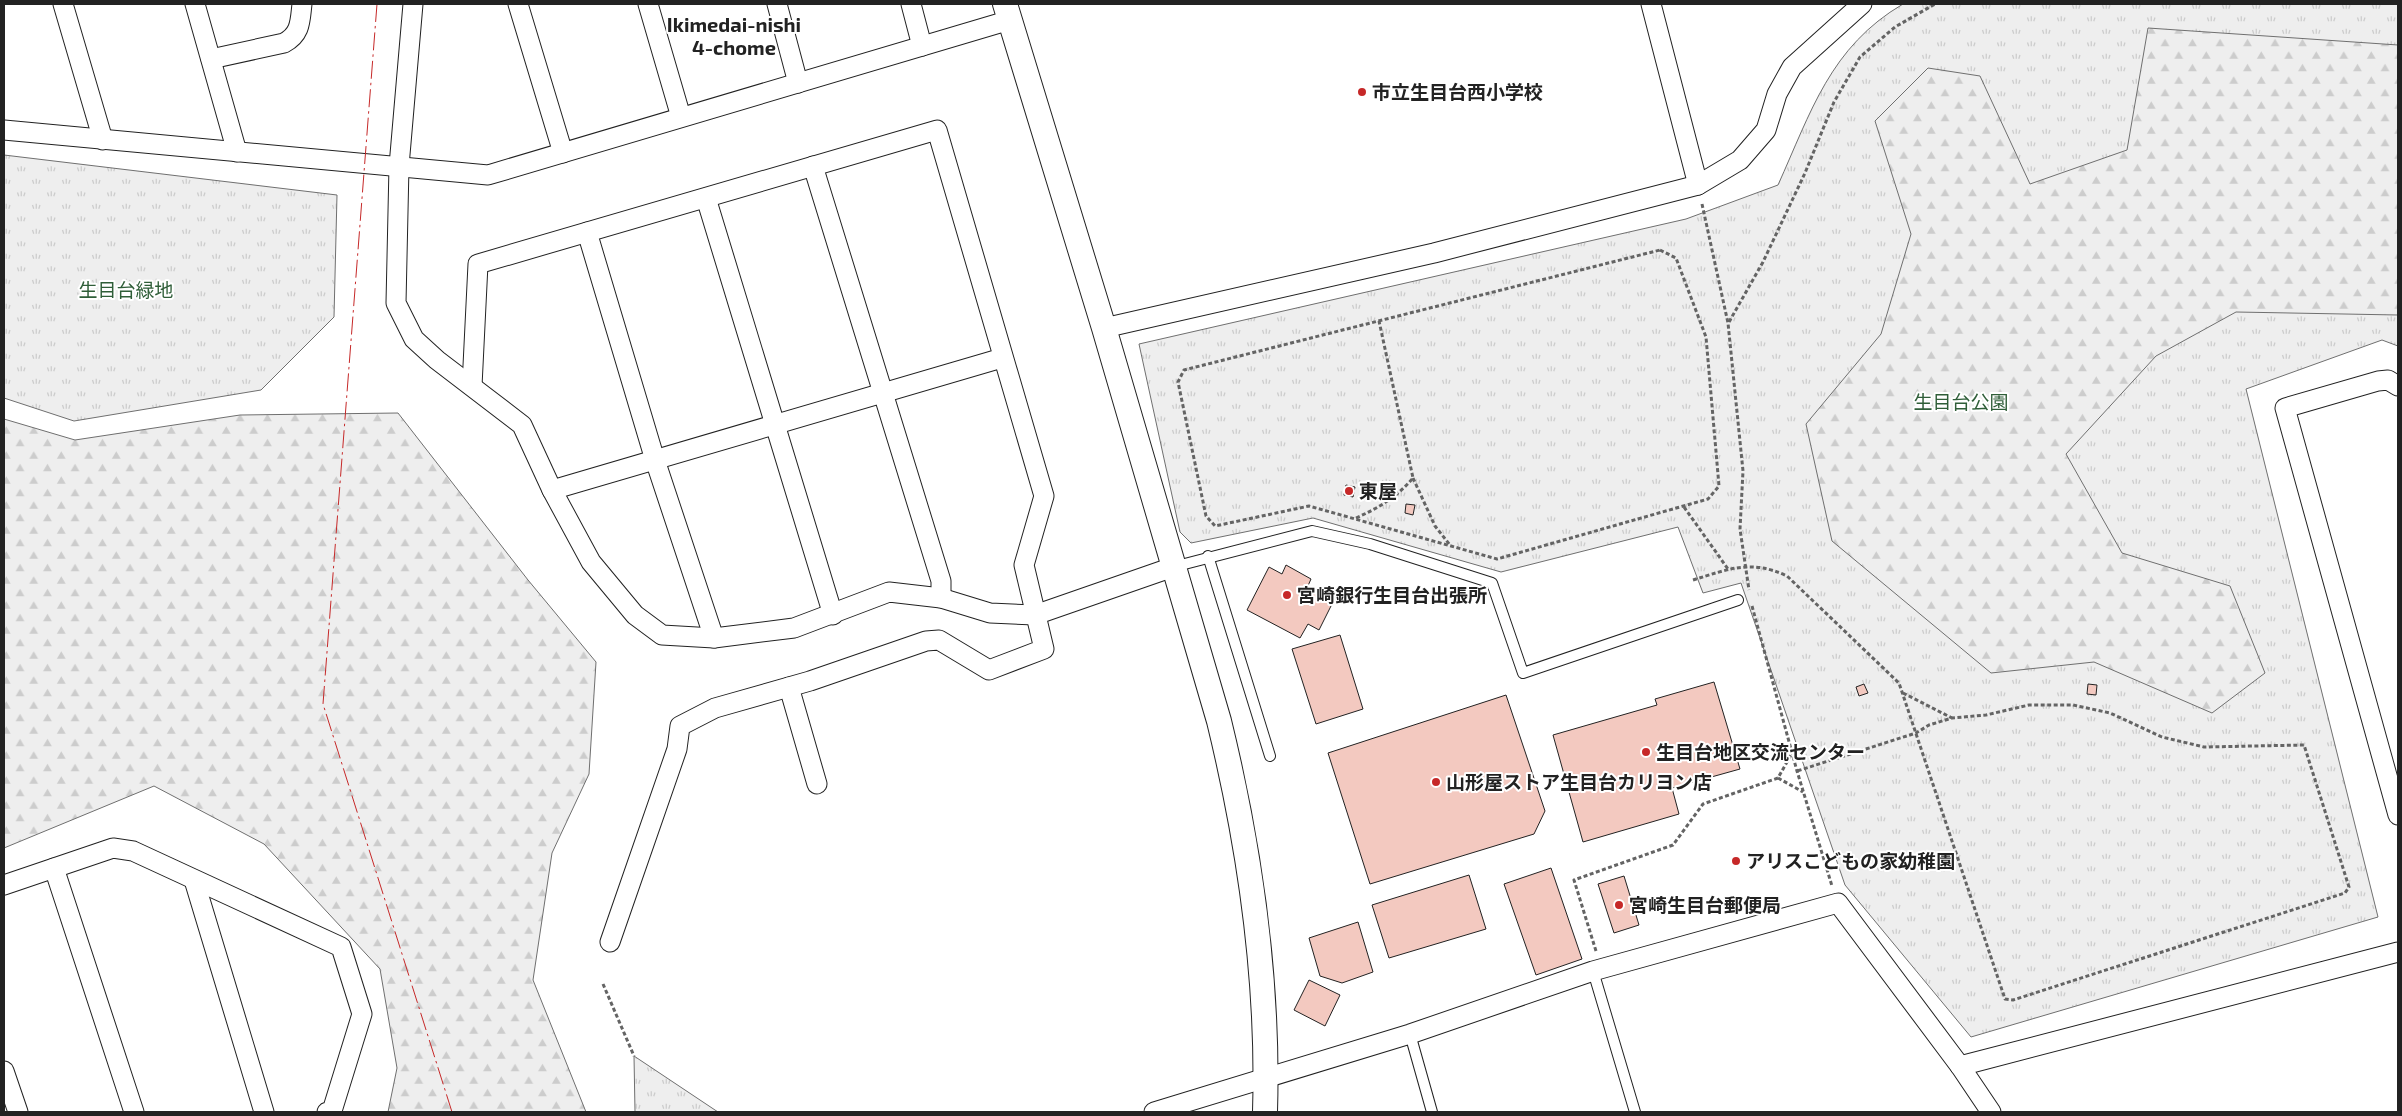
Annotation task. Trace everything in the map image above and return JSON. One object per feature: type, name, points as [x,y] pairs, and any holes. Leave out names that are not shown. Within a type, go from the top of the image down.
[{"type":"street","points":[[63,4],[103,140]]},
{"type":"street","points":[[195,4],[237,152]]},
{"type":"street","points":[[210,59],[284,43],[292,39],[299,31],[302,4]]},
{"type":"street","points":[[412,4],[400,166],[396,303],[414,339],[522,425],[552,490],[591,562],[634,615],[662,634],[714,638],[794,628],[833,615],[889,592],[941,598],[990,613],[1035,615],[1172,567]]},
{"type":"street","points":[[518,4],[563,154]]},
{"type":"street","points":[[648,4],[681,117]]},
{"type":"street","points":[[777,4],[798,83]]},
{"type":"street","points":[[911,4],[922,46]]},
{"type":"street","points":[[1651,4],[1699,190]]},
{"type":"street","points":[[1104,328],[1699,190],[1740,160],[1766,130],[1777,94],[1792,67],[1862,4]]},
{"type":"street","points":[[4,130],[488,174],[563,154],[922,46],[1007,12],[1104,328],[1172,567],[1219,721],[1234,784],[1261,967],[1266,1080],[1265,1112]]},
{"type":"street","points":[[472,386],[478,264],[937,130],[1002,358],[1044,496],[1024,566],[1044,649],[989,670],[939,640],[926,641],[715,708],[680,726],[677,748],[610,942]]},
{"type":"street","points":[[813,166],[941,582],[941,598]]},
{"type":"street","points":[[706,198],[833,615]]},
{"type":"street","points":[[587,232],[654,460],[714,638]]},
{"type":"street","points":[[552,490],[1002,358]]},
{"type":"street","points":[[2398,386],[2388,380],[2378,380],[2285,408],[2391,756],[2398,815]]},
{"type":"street","points":[[789,686],[817,784]]},
{"type":"street","points":[[4,885],[114,848],[133,852],[341,947],[362,1014],[332,1110],[327,1112]]},
{"type":"street","points":[[54,868],[134,1112]]},
{"type":"street","points":[[194,880],[264,1112]]},
{"type":"street","points":[[1154,1112],[1266,1080],[1410,1034],[1597,970],[1838,904],[1960,1066],[1991,1112]]},
{"type":"street","points":[[1960,1066],[2398,952]]},
{"type":"street","points":[[4,1071],[18,1112]]},
{"type":"lane","points":[[1172,567],[1208,556],[1312,531],[1370,544],[1492,583],[1523,673],[1738,600]]},
{"type":"lane","points":[[1208,556],[1270,756]]},
{"type":"lane","points":[[1597,970],[1636,1112]]},
{"type":"lane","points":[[1410,1034],[1432,1112]]},
{"type":"path","points":[[1728,323],[1762,262],[1805,172],[1834,102],[1860,57],[1895,27],[1935,4]]},
{"type":"path","points":[[1699,190],[1728,323],[1743,471],[1740,529],[1750,599],[1792,753],[1838,904]]},
{"type":"path","points":[[1660,250],[1676,258],[1706,337],[1719,486],[1708,499],[1684,507],[1497,559],[1309,506],[1215,526],[1206,516],[1178,382],[1184,370],[1660,250]]},
{"type":"path","points":[[1379,321],[1413,478],[1431,518],[1451,546]]},
{"type":"path","points":[[1355,519],[1384,505],[1401,492],[1413,478]]},
{"type":"path","points":[[1684,507],[1728,569]]},
{"type":"path","points":[[1693,580],[1728,569],[1745,566],[1769,567],[1787,576],[1899,683],[1903,693],[1916,733],[2005,998],[2013,1000],[2241,926],[2345,892],[2349,886],[2304,745],[2204,747],[2162,737],[2110,712],[2073,704],[2029,705],[1986,715],[1952,718],[1929,725],[1916,733],[1797,770]]},
{"type":"path","points":[[1903,693],[1952,718]]},
{"type":"path","points":[[1597,970],[1574,880],[1672,845],[1703,804],[1778,778],[1792,753]]},
{"type":"path","points":[[1778,778],[1804,792]]},
{"type":"path","points":[[603,984],[634,1056]]},
{"type":"green space","name":"生目台公園","points":[[1903,4],[2398,4],[2398,346],[2382,340],[2246,389],[2378,917],[1971,1037],[1845,885],[1741,583],[1703,593],[1678,527],[1501,572],[1313,518],[1191,543],[1180,532],[1139,344],[1686,219],[1778,185],[1825,83],[1840,61],[1857,40],[1878,21]]},
{"type":"green space","points":[[2148,28],[2398,45],[2398,315],[2236,312],[2156,356],[2066,454],[2122,553],[2230,586],[2265,673],[2212,713],[2094,662],[1991,673],[1832,541],[1806,424],[1881,334],[1911,234],[1875,121],[1928,68],[1980,76],[2030,184],[2127,150]]},
{"type":"green space","name":"生目台緑地","points":[[4,155],[337,195],[334,317],[261,390],[74,421],[4,398]]},
{"type":"green space","points":[[398,413],[528,580],[596,662],[589,774],[552,853],[533,980],[586,1112],[388,1112],[397,1068],[380,969],[264,844],[154,786],[4,848],[4,419],[75,440],[240,415]]},
{"type":"green space","points":[[634,1056],[718,1112],[635,1112]]},
{"type":"building","name":"東屋","points":[[1346,485],[1355,487],[1353,497],[1344,495]]},
{"type":"building","name":"東屋","points":[[1406,504],[1415,505],[1413,515],[1405,513]]},
{"type":"building","name":"宮崎銀行生目台出張所","points":[[1286,565],[1311,579],[1307,588],[1333,602],[1319,630],[1308,624],[1300,638],[1247,610],[1269,567],[1282,574]]},
{"type":"building","points":[[1340,635],[1363,709],[1316,724],[1292,649]]},
{"type":"building","name":"生目台地区交流センター","points":[[1714,682],[1740,769],[1672,788],[1679,814],[1583,842],[1553,735],[1657,705],[1655,699]]},
{"type":"building","points":[[1864,684],[1868,693],[1859,696],[1856,687]]},
{"type":"building","points":[[2088,684],[2097,685],[2096,695],[2087,694]]},
{"type":"building","name":"山形屋ストア生目台カリヨン店","points":[[1506,695],[1545,811],[1534,834],[1370,884],[1328,753]]},
{"type":"building","points":[[1551,868],[1582,959],[1536,975],[1504,884]]},
{"type":"building","points":[[1469,875],[1486,929],[1389,958],[1372,905]]},
{"type":"building","name":"宮崎生目台郵便局","points":[[1624,876],[1639,925],[1614,933],[1598,884]]},
{"type":"building","points":[[1358,922],[1373,972],[1342,983],[1320,976],[1309,938]]},
{"type":"building","points":[[1309,980],[1340,995],[1325,1026],[1294,1010]]},
{"type":"power","points":[[377,4],[323,704],[452,1112]]},
{"type":"place","name":"市立生目台西小学校","points":[[1362,92]]},
{"type":"place","name":"東屋","points":[[1349,491]]},
{"type":"place","name":"宮崎銀行生目台出張所","points":[[1287,595]]},
{"type":"place","name":"生目台地区交流センター","points":[[1646,752]]},
{"type":"place","name":"山形屋ストア生目台カリヨン店","points":[[1436,782]]},
{"type":"place","name":"アリスこどもの家幼稚園","points":[[1736,861]]},
{"type":"place","name":"宮崎生目台郵便局","points":[[1619,905]]},
{"type":"district","name":"Ikimedai-nishi 4-chome","points":[[734,36]]}]
